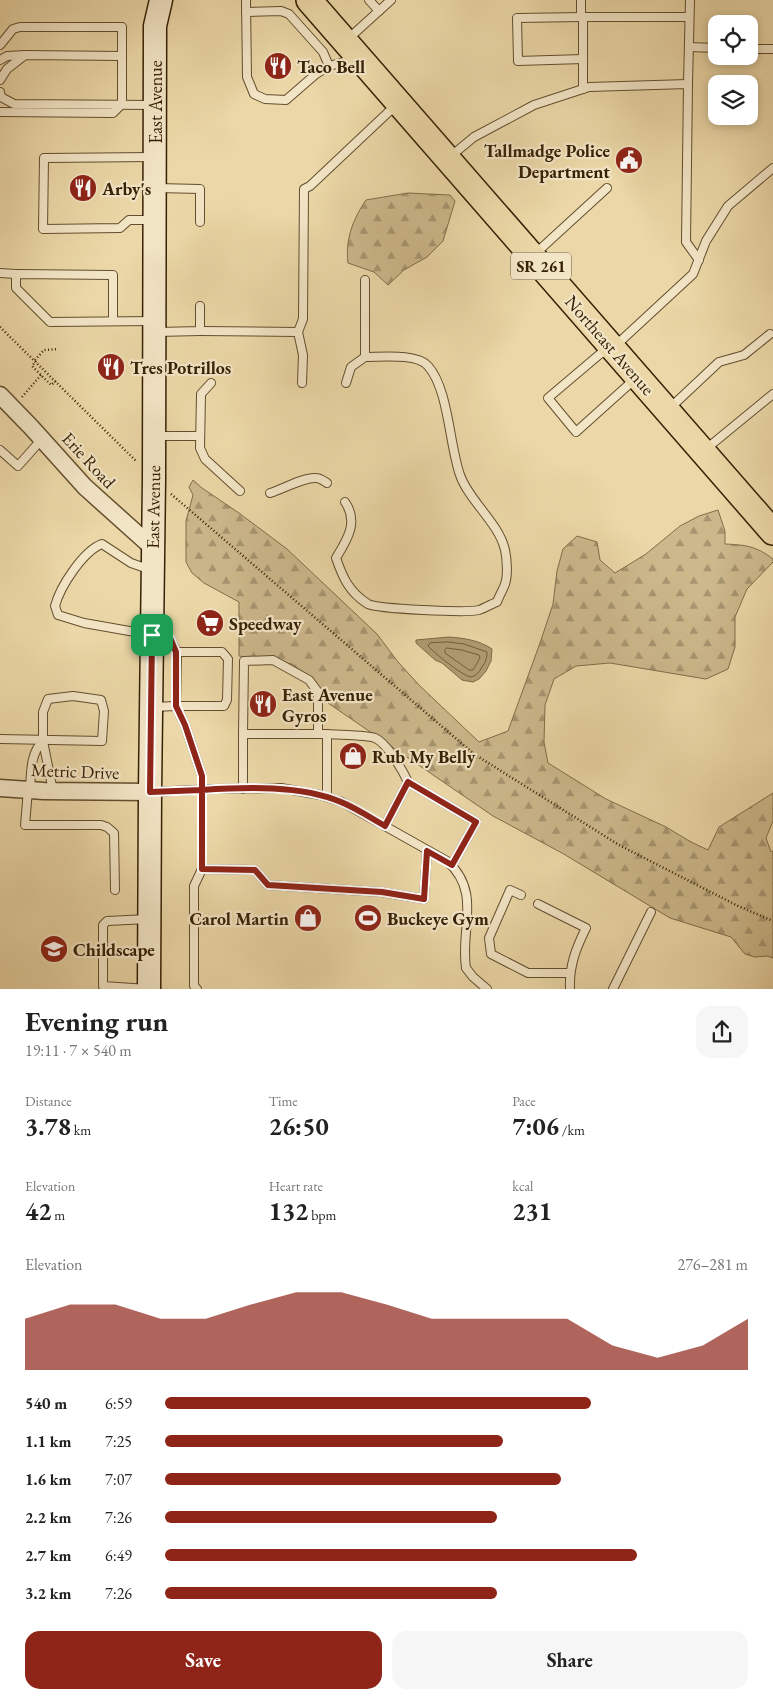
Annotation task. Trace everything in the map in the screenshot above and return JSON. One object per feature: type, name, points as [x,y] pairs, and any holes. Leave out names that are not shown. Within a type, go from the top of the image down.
[{"type":"main road","name":"East Avenue","points":[[148,0],[155,26]]},
{"type":"main road","name":"East Avenue","points":[[149,989],[154,479],[155,26],[161,0]]},
{"type":"main road","name":"Northeast Avenue","points":[[309,0],[667,411],[771,527]]},
{"type":"street","name":"Erie Road","points":[[0,395],[85,487],[153,548]]},
{"type":"street","name":"Metric Drive","points":[[0,788],[53,791],[150,792]]},
{"type":"lane","points":[[246,0],[247,77],[254,94],[264,99],[286,100],[316,74],[352,50],[379,11],[391,0]]},
{"type":"lane","points":[[369,0],[379,11]]},
{"type":"lane","points":[[581,0],[583,89]]},
{"type":"lane","points":[[690,0],[686,242],[699,260]]},
{"type":"lane","points":[[246,12],[281,11],[289,14],[322,52],[329,66]]},
{"type":"lane","points":[[583,59],[518,61],[517,18],[690,17]]},
{"type":"lane","points":[[0,45],[13,29],[20,26],[122,27],[122,104],[114,113],[0,112]]},
{"type":"lane","points":[[689,47],[708,48]]},
{"type":"lane","points":[[758,49],[773,49]]},
{"type":"lane","points":[[0,60],[7,56],[25,55],[122,56]]},
{"type":"lane","points":[[0,80],[7,70],[25,55]]},
{"type":"lane","points":[[447,159],[474,137],[534,105],[589,86],[688,84]]},
{"type":"lane","points":[[0,95],[14,104],[155,105]]},
{"type":"lane","points":[[302,383],[303,355],[298,332],[303,319],[304,189],[310,186],[398,102]]},
{"type":"lane","points":[[154,157],[44,158],[42,229],[120,228],[130,220],[155,220]]},
{"type":"lane","points":[[638,377],[576,432],[548,398],[600,354],[613,348],[693,274],[706,242],[728,206],[773,168]]},
{"type":"lane","points":[[154,188],[200,189],[200,222]]},
{"type":"lane","points":[[532,256],[607,188]]},
{"type":"lane","points":[[0,273],[113,275],[113,321]]},
{"type":"lane","points":[[16,274],[16,288],[50,322],[113,321],[200,331],[298,332]]},
{"type":"lane","points":[[365,280],[365,357]]},
{"type":"lane","points":[[200,306],[200,331]]},
{"type":"lane","points":[[667,411],[719,362],[744,355],[770,334]]},
{"type":"lane","points":[[345,502],[350,509],[352,523],[349,536],[336,558],[344,580],[356,595],[370,605],[392,609],[478,610],[497,602],[506,584],[506,552],[502,539],[461,478],[455,459],[445,405],[434,376],[427,364],[417,358],[365,357],[351,367],[346,383]]},
{"type":"lane","points":[[211,383],[201,394],[200,448],[205,459],[240,491]]},
{"type":"lane","points":[[703,452],[773,394]]},
{"type":"lane","points":[[154,436],[200,436]]},
{"type":"lane","points":[[0,450],[18,466],[42,439]]},
{"type":"lane","points":[[270,493],[288,488],[303,480],[318,478],[327,483]]},
{"type":"lane","points":[[152,571],[131,563],[102,544],[94,547],[81,561],[58,593],[54,606],[58,615],[84,623],[170,638],[176,652],[176,706],[185,725],[202,776],[202,869],[194,886],[194,986],[197,989]]},
{"type":"lane","points":[[151,707],[224,706],[228,700],[228,659],[222,652],[176,652]]},
{"type":"lane","points":[[243,789],[244,660],[273,660],[309,680],[318,692],[318,734]]},
{"type":"lane","points":[[0,739],[43,741],[102,741],[104,710],[101,700],[73,696],[48,699],[43,712],[43,741],[53,791]]},
{"type":"lane","points":[[243,734],[327,734],[375,738],[382,743],[401,767],[408,782],[476,822],[452,865]]},
{"type":"lane","points":[[327,734],[327,797]]},
{"type":"lane","points":[[43,741],[37,746],[31,768],[25,825],[101,825],[107,827],[114,833],[115,890]]},
{"type":"lane","points":[[385,826],[408,782]]},
{"type":"lane","points":[[150,792],[282,788],[327,797],[342,802],[452,865],[462,879],[467,891],[466,968],[487,989]]},
{"type":"lane","points":[[202,869],[255,870],[268,885],[382,892],[424,899],[427,851]]},
{"type":"lane","points":[[521,896],[510,890],[489,938],[491,954],[528,973],[570,973]]},
{"type":"lane","points":[[538,904],[586,928],[573,955],[570,989]]},
{"type":"lane","points":[[612,989],[651,912]]},
{"type":"lane","points":[[149,989],[107,988],[103,986],[103,925],[107,921],[150,918]]},
{"type":"path","points":[[0,327],[154,479],[474,754],[619,845],[738,906],[773,921]]},
{"type":"path","points":[[56,381],[51,385],[32,366],[44,350],[58,349]]},
{"type":"path","points":[[13,408],[41,375]]},
{"type":"green space","points":[[408,193],[450,195],[455,201],[443,241],[427,257],[404,270],[388,285],[374,272],[348,263],[349,238],[357,215],[366,200]]},
{"type":"green space","points":[[193,480],[287,549],[377,634],[398,662],[419,685],[479,742],[508,731],[553,604],[557,571],[563,549],[577,536],[597,542],[600,560],[615,573],[646,554],[680,526],[699,516],[718,510],[725,531],[725,544],[750,547],[761,551],[773,559],[773,562],[747,589],[735,617],[735,647],[728,669],[706,679],[610,663],[576,666],[554,679],[545,705],[544,742],[548,763],[606,799],[666,827],[708,850],[719,827],[773,793],[773,821],[766,838],[771,852],[773,851],[773,958],[767,956],[755,957],[745,954],[731,937],[670,918],[562,853],[493,816],[328,703],[314,681],[292,664],[239,656],[239,602],[204,583],[192,573],[186,562],[186,521],[193,495],[189,487]]},
{"type":"water","points":[[449,637],[476,642],[492,649],[491,661],[479,679],[473,682],[462,680],[416,643],[416,640]]},
{"type":"place","name":"Taco Bell","points":[[278,66]]},
{"type":"place","name":"Tallmadge Police Department","points":[[629,160]]},
{"type":"place","name":"Arby's","points":[[83,188]]},
{"type":"place","name":"Tres Potrillos","points":[[111,367]]},
{"type":"place","name":"Speedway","points":[[210,623]]},
{"type":"place","name":"East Avenue Gyros","points":[[263,704]]},
{"type":"place","name":"Rub My Belly","points":[[353,756]]},
{"type":"place","name":"Carol Martin","points":[[308,918]]},
{"type":"place","name":"Buckeye Gym","points":[[368,918]]},
{"type":"place","name":"Childscape","points":[[54,949]]},
{"type":"route","points":[[152,635],[150,792],[202,790],[202,869],[255,870],[268,885],[382,892],[424,899],[427,851],[452,865],[476,822],[408,782],[385,826],[342,802],[320,795],[282,788],[202,790],[202,776],[185,725],[176,706],[176,652],[170,638],[152,635]]}]
